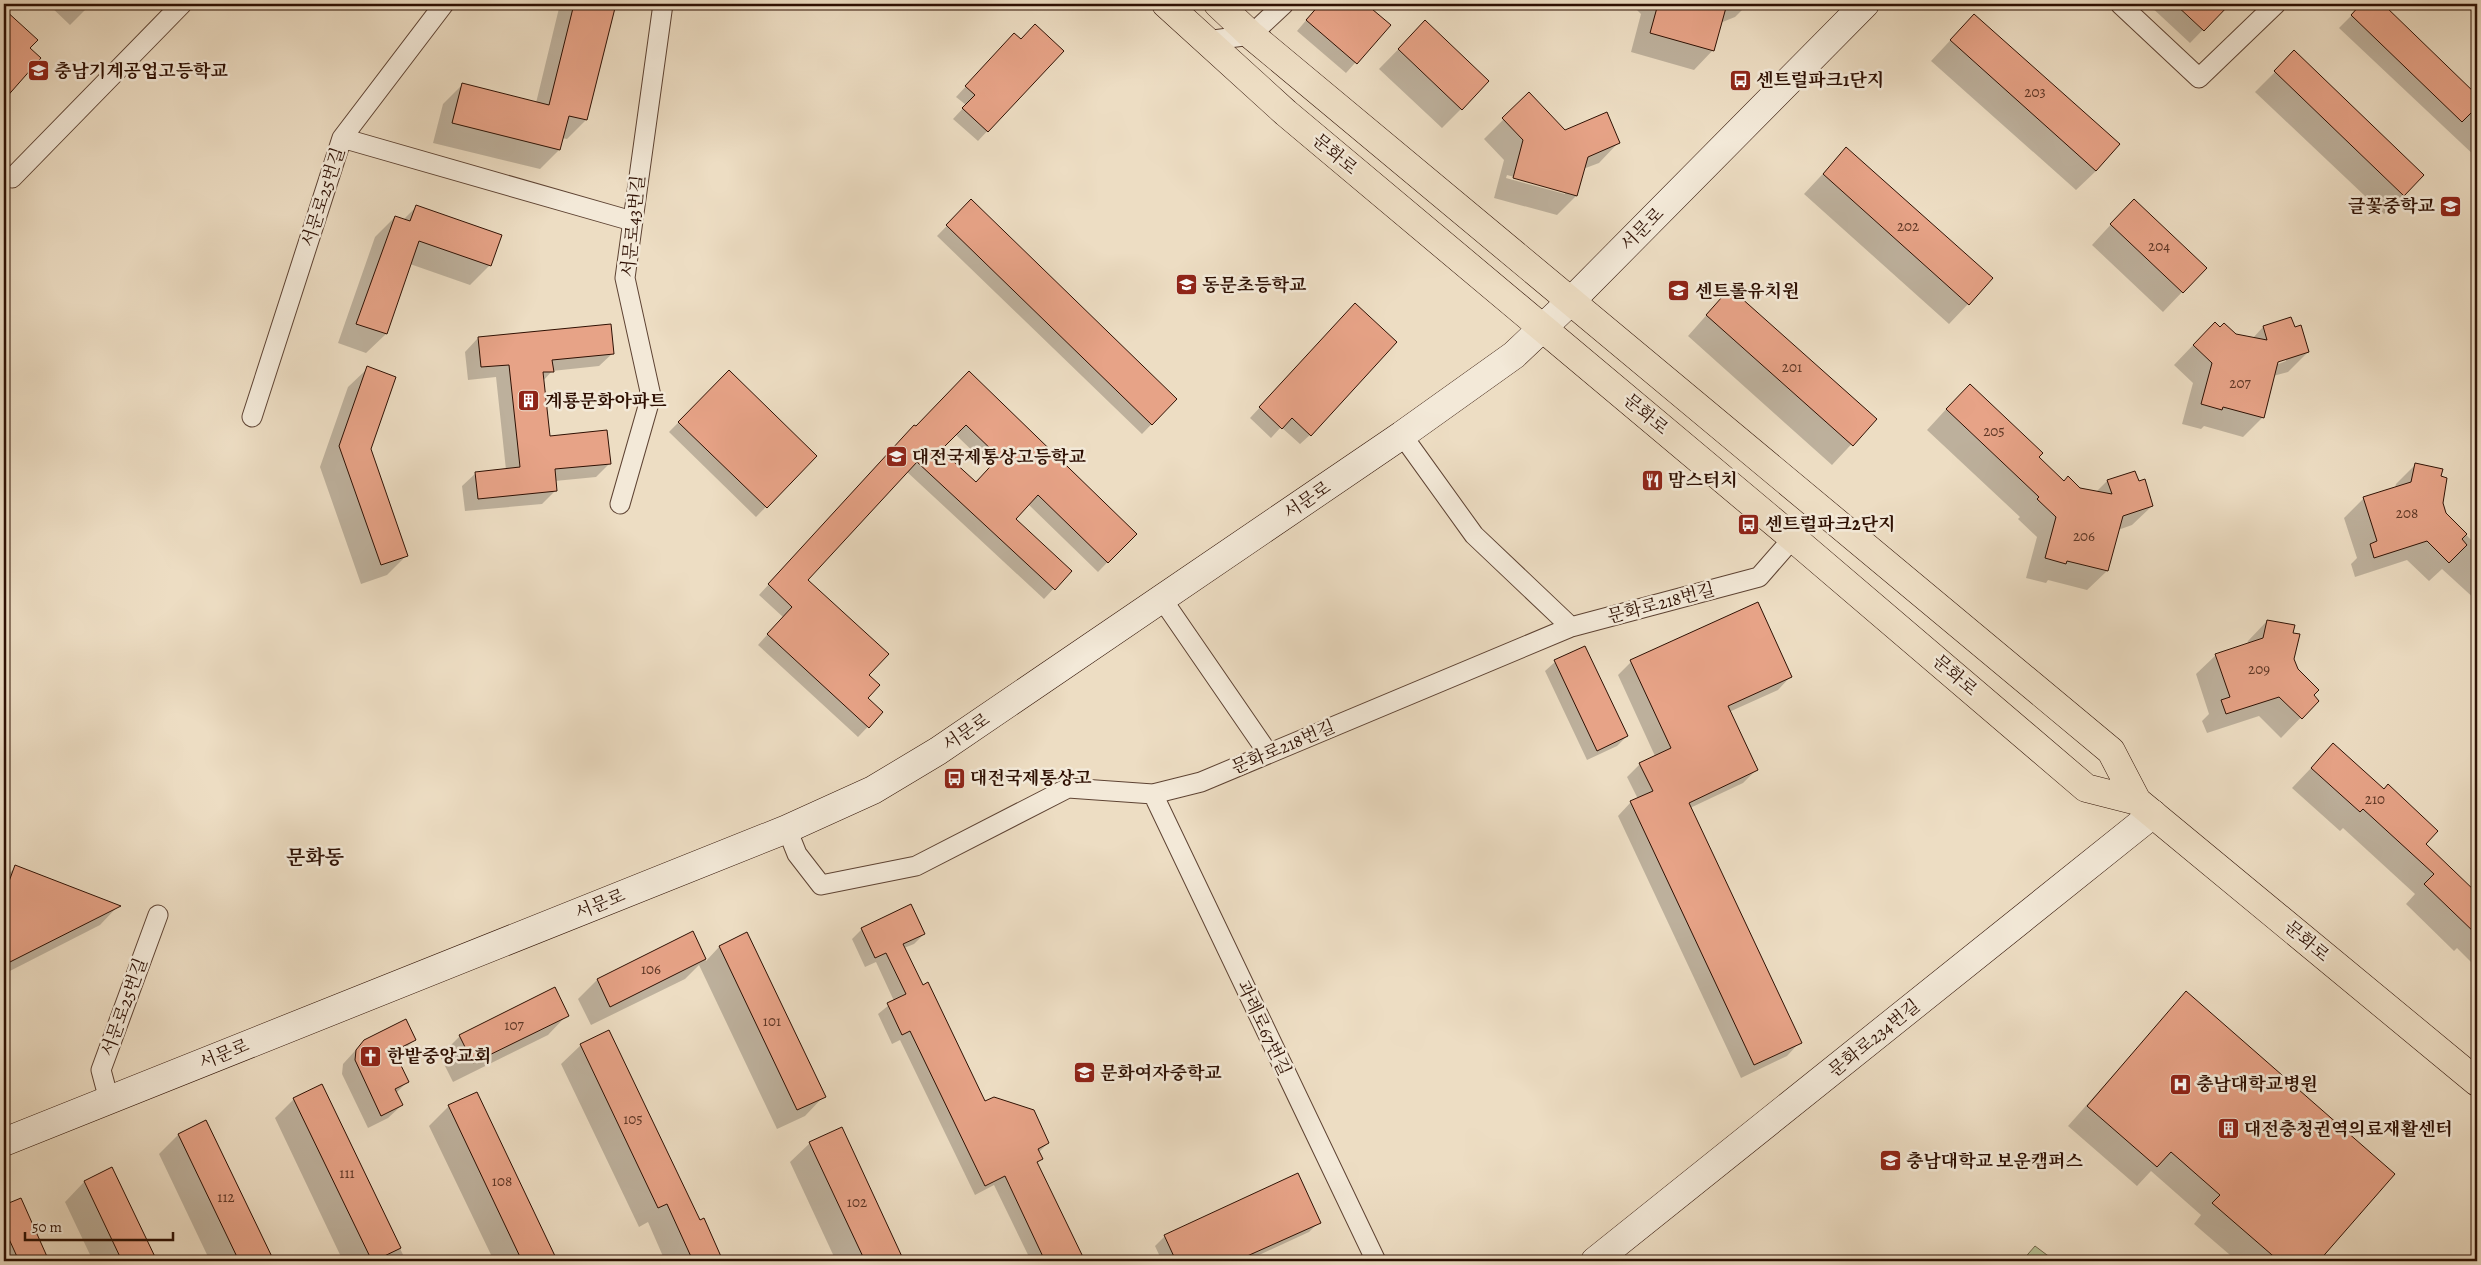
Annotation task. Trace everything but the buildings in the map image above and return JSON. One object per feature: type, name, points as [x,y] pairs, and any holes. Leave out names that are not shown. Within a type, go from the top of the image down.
[{"type":"main road","name":"문화로","points":[[1166,4],[1286,113],[1793,538],[2086,788],[2145,808]]},
{"type":"main road","name":"문화로","points":[[1218,4],[1251,35],[2111,751],[2145,808],[2477,1082]]},
{"type":"main road","name":"서문로","points":[[4,1142],[787,829],[873,790],[938,751],[1402,435],[1514,355],[1571,301],[1865,4]]},
{"type":"main road","name":"문화로234번길","points":[[1595,1261],[2145,808]]},
{"type":"street","points":[[8,176],[182,4]]},
{"type":"street","name":"서문로25번길","points":[[252,417],[342,138],[444,4]]},
{"type":"street","name":"서문로43번길","points":[[620,504],[651,396],[625,278],[663,4]]},
{"type":"street","points":[[1206,41],[1251,35],[1284,4]]},
{"type":"street","points":[[2120,4],[2199,78],[2276,4]]},
{"type":"street","points":[[342,138],[632,221]]},
{"type":"street","points":[[1402,435],[1474,535],[1571,627]]},
{"type":"street","name":"문화로218번길","points":[[787,829],[797,854],[821,886],[916,866],[1068,788],[1152,794],[1200,782],[1571,627],[1759,577],[1793,538]]},
{"type":"street","points":[[1162,599],[1268,753]]},
{"type":"street","name":"과례로67번길","points":[[1152,794],[1376,1261]]},
{"type":"street","name":"서문로25번길","points":[[109,1100],[101,1070],[158,915]]},
{"type":"green space","points":[[2035,1246],[2055,1261],[2022,1261]]},
{"type":"place","name":"충남기계공업고등학교","points":[[38,71]]},
{"type":"place","name":"센트럴파크1단지","points":[[1740,80]]},
{"type":"place","name":"글꽃중학교","points":[[2451,206]]},
{"type":"place","name":"동문초등학교","points":[[1186,285]]},
{"type":"place","name":"센트롤유치원","points":[[1679,291]]},
{"type":"place","name":"계룡문화아파트","points":[[529,401]]},
{"type":"place","name":"대전국제통상고등학교","points":[[896,457]]},
{"type":"place","name":"맘스터치","points":[[1652,480]]},
{"type":"place","name":"센트럴파크2단지","points":[[1749,524]]},
{"type":"place","name":"대전국제통상고","points":[[954,778]]},
{"type":"place","name":"한밭중앙교회","points":[[371,1056]]},
{"type":"place","name":"문화여자중학교","points":[[1084,1073]]},
{"type":"place","name":"충남대학교병원","points":[[2180,1084]]},
{"type":"place","name":"대전충청권역의료재활센터","points":[[2228,1129]]},
{"type":"place","name":"충남대학교 보운캠퍼스","points":[[1890,1161]]},
{"type":"district","name":"문화동","points":[[315,857]]}]
